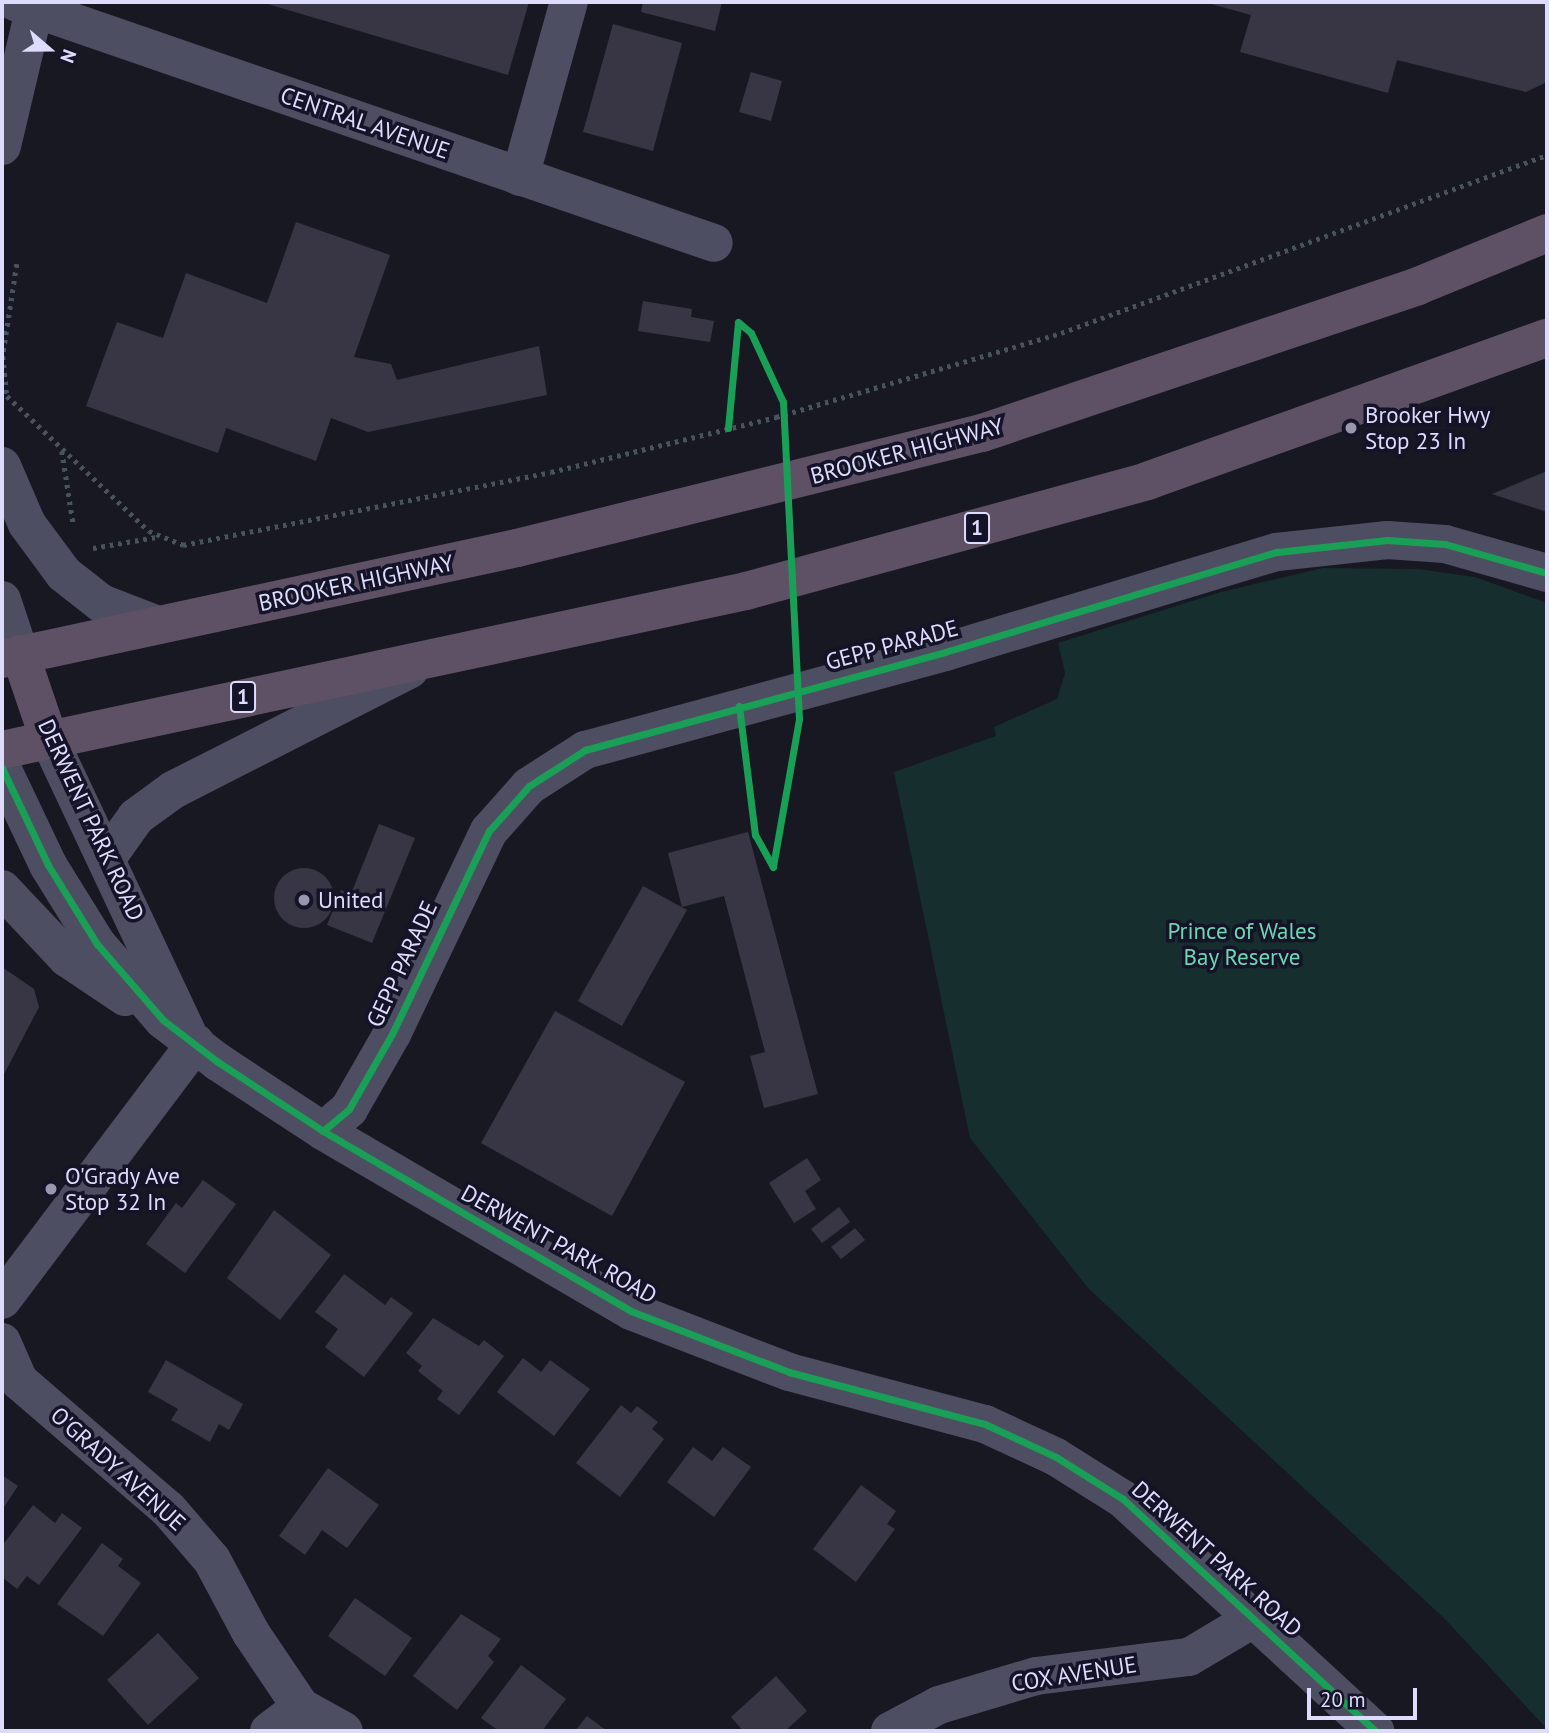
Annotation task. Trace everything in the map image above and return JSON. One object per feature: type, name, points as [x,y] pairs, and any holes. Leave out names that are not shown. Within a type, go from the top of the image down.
[{"type":"highway","name":"BROOKER HIGHWAY","points":[[11,657],[517,548],[982,433],[1418,286],[1547,233]]},
{"type":"highway","name":"1","points":[[2,750],[746,591],[1147,481],[1547,338]]},
{"type":"highway","name":"DERWENT PARK ROAD","points":[[11,657],[49,739]]},
{"type":"street","points":[[520,177],[569,2]]},
{"type":"street","points":[[2,146],[10,76],[28,4]]},
{"type":"street","name":"CENTRAL AVENUE","points":[[28,4],[714,243]]},
{"type":"street","points":[[2,466],[27,524],[64,574],[100,603],[158,625]]},
{"type":"street","name":"GEPP PARADE","points":[[323,1131],[349,1109],[392,1034],[489,831],[529,786],[585,750],[945,652],[1277,552],[1387,540],[1446,544],[1547,573]]},
{"type":"street","name":"DERWENT PARK ROAD","points":[[2,600],[11,657]]},
{"type":"street","points":[[107,858],[136,817],[173,790],[437,656]]},
{"type":"street","name":"DERWENT PARK ROAD","points":[[49,739],[107,858],[183,1034]]},
{"type":"street","name":"DERWENT PARK ROAD","points":[[2,768],[78,916],[119,974],[183,1034],[323,1131],[631,1311],[789,1372],[985,1424],[1056,1457],[1123,1499],[1256,1617],[1375,1731]]},
{"type":"street","points":[[2,889],[67,958],[183,1034],[2,1300]]},
{"type":"street","name":"O'GRADY AVENUE","points":[[2,1342],[19,1381],[168,1509],[212,1560],[251,1633],[301,1707]]},
{"type":"street","name":"COX AVENUE","points":[[890,1731],[939,1705],[1036,1676],[1189,1657],[1256,1617]]},
{"type":"street","points":[[269,1731],[301,1707],[344,1731]]},
{"type":"path","points":[[17,264],[5,334],[4,387],[12,404],[157,537],[183,545],[297,525],[728,428],[1060,333],[1547,155]]},
{"type":"path","points":[[783,402],[785,430]]},
{"type":"path","points":[[728,428],[729,415]]},
{"type":"path","points":[[62,450],[74,527]]},
{"type":"path","points":[[86,550],[157,537]]},
{"type":"green space","name":"Prince of Wales Bay Reserve","points":[[1323,568],[1418,569],[1475,577],[1547,603],[1547,1729],[1444,1618],[1088,1288],[970,1138],[894,772],[996,736],[994,727],[1057,699],[1065,673],[1058,643],[1221,592]]},
{"type":"building","points":[[261,2],[529,2],[508,75]]},
{"type":"building","points":[[643,2],[722,2],[715,31],[641,12]]},
{"type":"building","points":[[1204,2],[1547,2],[1547,82],[1526,92],[1397,60],[1388,93],[1240,52],[1251,15]]},
{"type":"building","points":[[613,24],[682,43],[653,151],[583,132]]},
{"type":"building","points":[[751,72],[782,81],[771,121],[739,112]]},
{"type":"building","points":[[296,222],[390,255],[354,357],[391,364],[397,380],[539,346],[547,395],[368,432],[331,418],[316,461],[226,428],[218,453],[86,406],[117,322],[163,338],[186,273],[267,303]]},
{"type":"building","points":[[643,301],[692,309],[691,317],[714,321],[710,342],[638,331]]},
{"type":"building","points":[[1547,471],[1547,512],[1492,494]]},
{"type":"building","points":[[379,824],[415,838],[372,943],[327,925],[341,890],[351,894]]},
{"type":"building","points":[[748,832],[818,1094],[764,1108],[750,1056],[765,1052],[724,896],[682,907],[668,853]]},
{"type":"building","name":"United","points":[[304,868],[321,873],[329,881],[334,898],[329,915],[321,923],[304,928],[287,923],[279,915],[274,898],[279,881],[287,873]]},
{"type":"building","points":[[643,886],[687,910],[622,1026],[578,1001]]},
{"type":"building","points":[[2,967],[34,989],[39,1007],[2,1078]]},
{"type":"building","points":[[555,1011],[685,1082],[612,1216],[481,1143]]},
{"type":"building","points":[[807,1158],[821,1180],[805,1191],[816,1209],[794,1223],[769,1183]]},
{"type":"building","points":[[203,1180],[236,1204],[185,1273],[146,1244],[176,1203],[182,1208]]},
{"type":"building","points":[[839,1207],[850,1222],[822,1243],[811,1229]]},
{"type":"building","points":[[274,1210],[331,1255],[280,1320],[227,1278]]},
{"type":"building","points":[[855,1228],[865,1240],[841,1259],[831,1247]]},
{"type":"building","points":[[344,1274],[385,1305],[391,1297],[413,1313],[364,1377],[325,1347],[338,1329],[315,1312]]},
{"type":"building","points":[[433,1318],[479,1346],[484,1340],[504,1356],[459,1415],[437,1399],[443,1391],[418,1371],[422,1366],[406,1353]]},
{"type":"building","points":[[523,1358],[541,1372],[550,1360],[590,1389],[554,1436],[497,1392]]},
{"type":"building","points":[[166,1360],[243,1404],[229,1430],[219,1424],[210,1442],[171,1420],[178,1409],[148,1392]]},
{"type":"building","points":[[621,1405],[631,1413],[637,1406],[658,1422],[652,1429],[664,1439],[620,1497],[576,1463]]},
{"type":"building","points":[[693,1447],[712,1461],[723,1447],[751,1467],[714,1517],[667,1482]]},
{"type":"building","points":[[328,1468],[379,1505],[347,1548],[322,1530],[305,1555],[279,1536]]},
{"type":"building","points":[[2,1475],[18,1486],[2,1510]]},
{"type":"building","points":[[861,1485],[896,1511],[887,1524],[895,1529],[856,1582],[813,1549]]},
{"type":"building","points":[[33,1505],[55,1523],[62,1513],[82,1528],[39,1585],[27,1576],[17,1589],[2,1577],[2,1546]]},
{"type":"building","points":[[102,1543],[123,1559],[118,1566],[141,1583],[103,1636],[57,1604]]},
{"type":"building","points":[[355,1598],[412,1638],[385,1676],[328,1636]]},
{"type":"building","points":[[461,1614],[501,1639],[488,1656],[494,1662],[457,1710],[413,1676]]},
{"type":"building","points":[[158,1633],[199,1678],[148,1725],[107,1680]]},
{"type":"building","points":[[521,1665],[566,1699],[542,1731],[499,1731],[481,1718]]},
{"type":"building","points":[[776,1676],[807,1711],[785,1731],[743,1731],[731,1717]]},
{"type":"building","points":[[587,1716],[607,1731],[575,1731]]},
{"type":"cycle path","points":[[728,428],[738,322],[751,333],[783,402],[799,719],[773,867],[755,835],[739,706]]},
{"type":"cycle path","points":[[323,1131],[349,1109],[392,1034],[489,831],[529,786],[585,750],[945,652],[1277,552],[1387,540],[1445,544],[1547,573]]},
{"type":"cycle path","points":[[2,768],[48,865],[97,944],[163,1020],[218,1062],[323,1131],[631,1311],[789,1372],[985,1424],[1056,1457],[1123,1499],[1375,1731]]},
{"type":"place","name":"Brooker Hwy Stop 23 In","points":[[1351,428]]},
{"type":"place","name":"United","points":[[304,900]]},
{"type":"place","name":"O'Grady Ave Stop 32 In","points":[[51,1189]]}]
